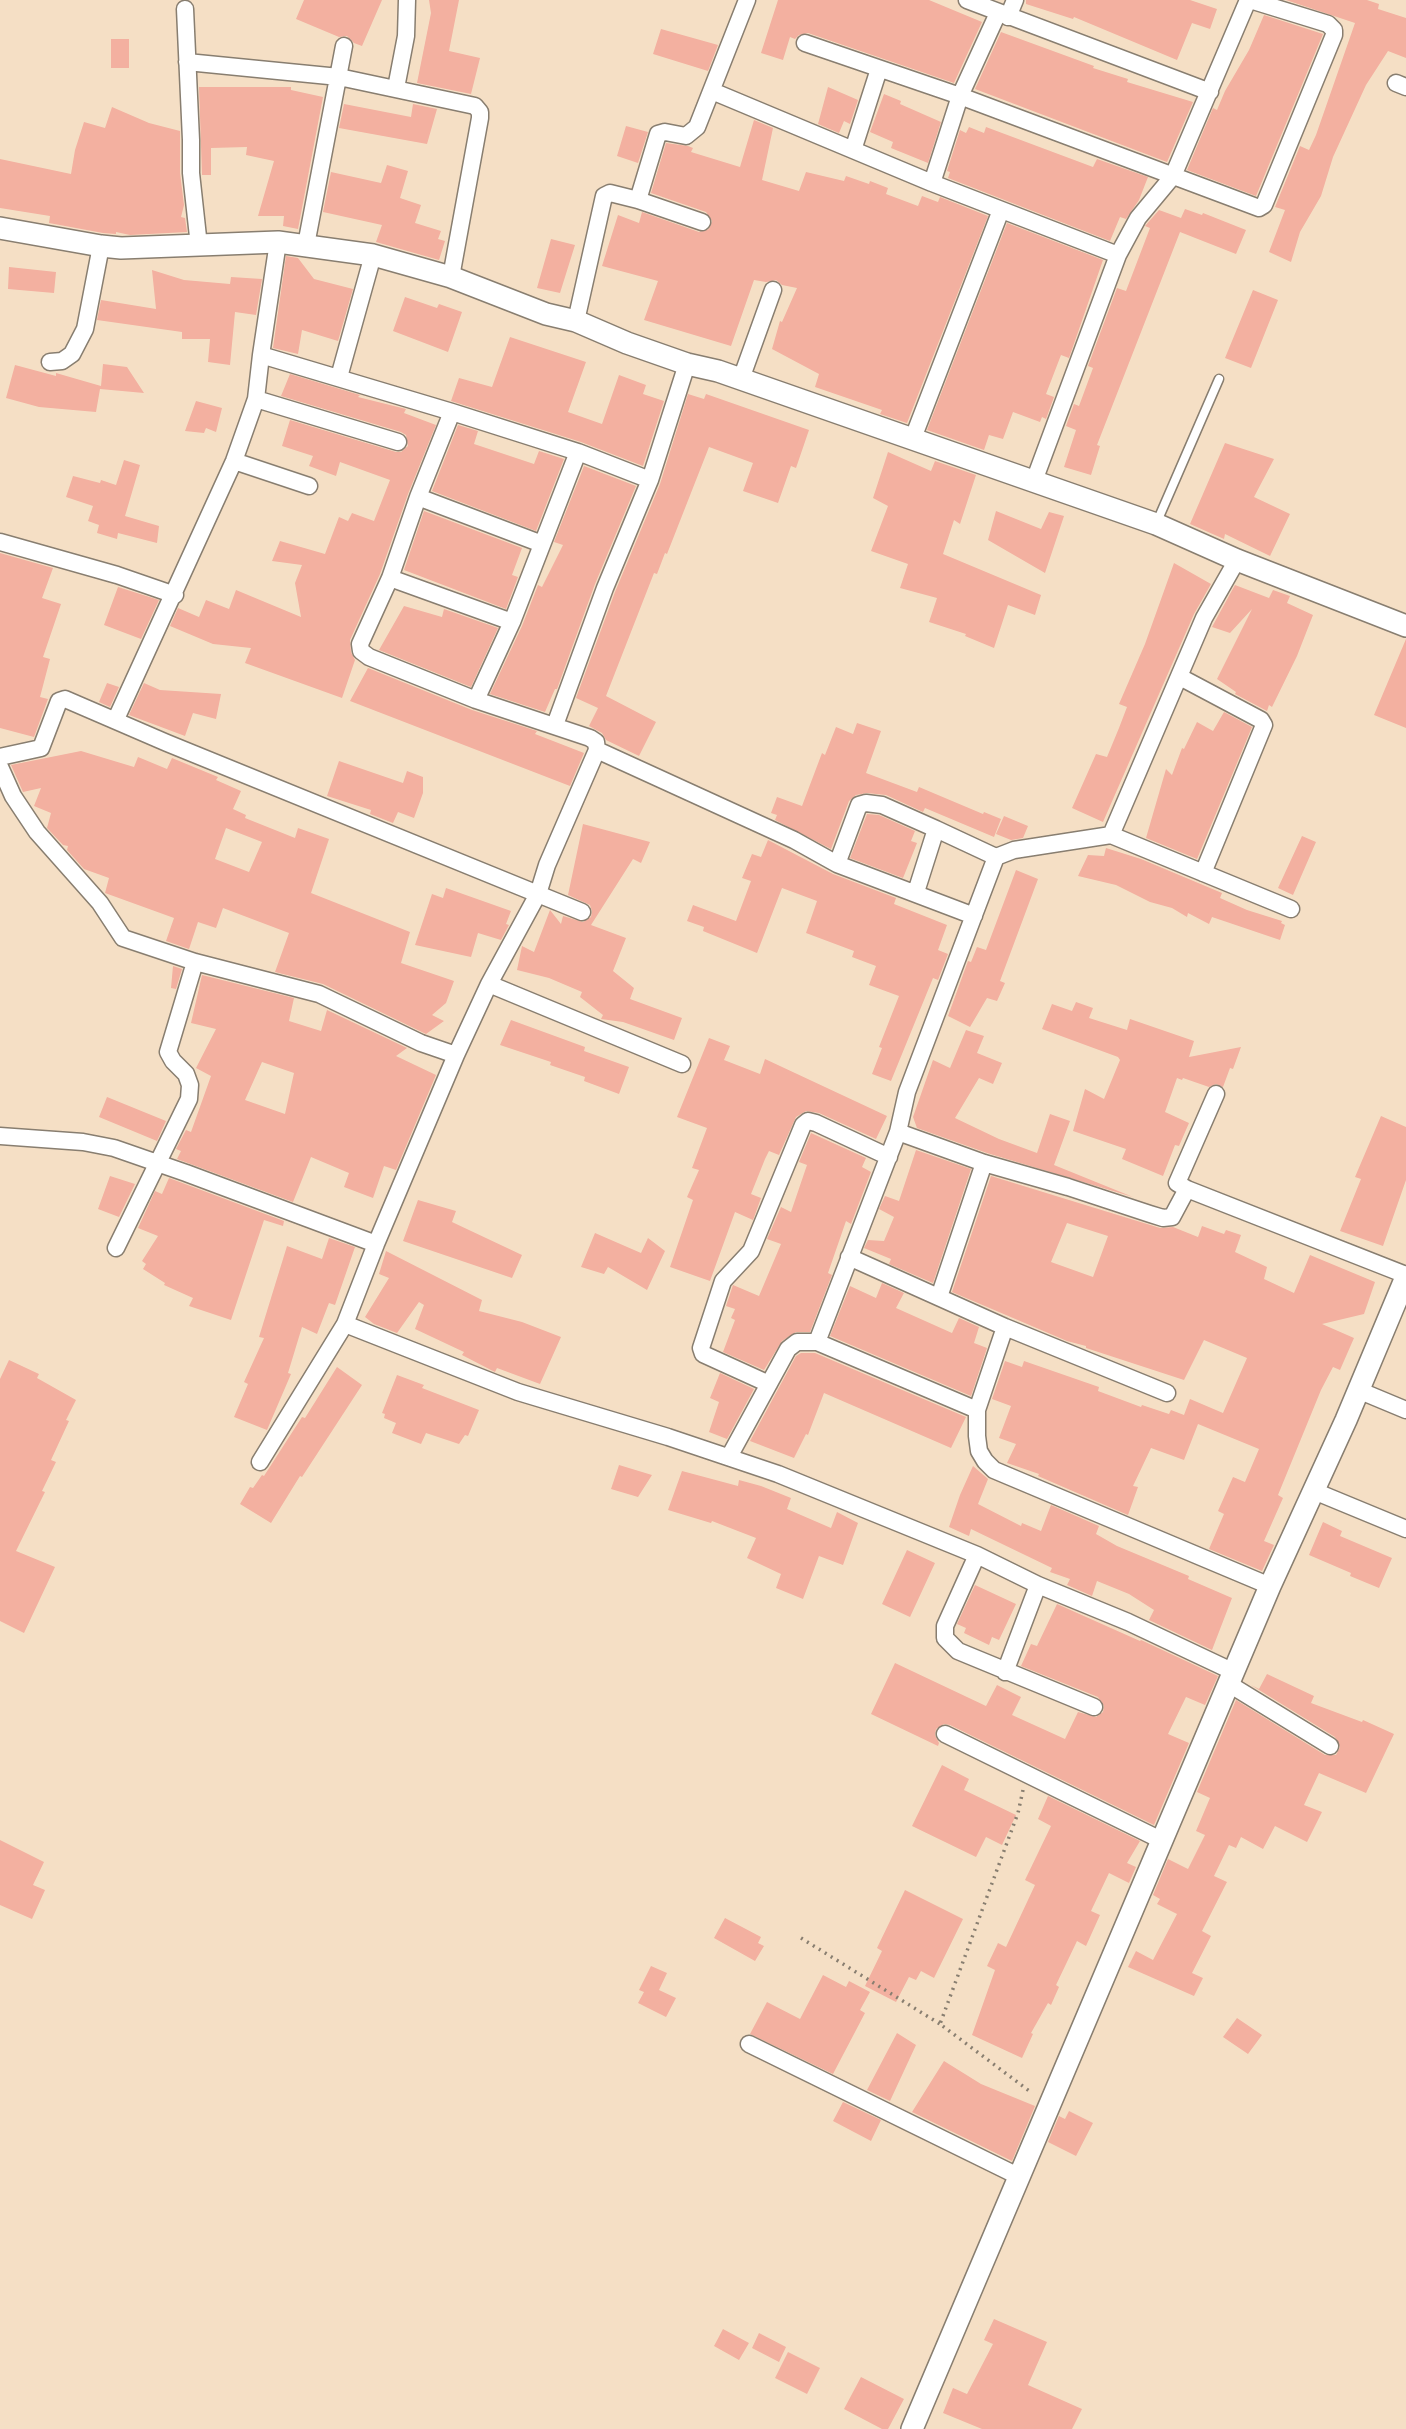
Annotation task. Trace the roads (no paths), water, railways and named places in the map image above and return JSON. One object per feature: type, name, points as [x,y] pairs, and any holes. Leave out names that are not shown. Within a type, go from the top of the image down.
[{"type":"street","points":[[396,88],[406,36],[407,0]]},
{"type":"street","points":[[638,200],[658,134],[665,132],[686,136],[697,127],[747,0]]},
{"type":"street","points":[[967,0],[1210,92]]},
{"type":"street","points":[[932,183],[960,96],[1003,15],[1015,0]]},
{"type":"street","points":[[804,43],[960,96],[1173,176],[1259,208],[1264,205],[1334,30],[1328,24],[1249,0],[1173,176],[1138,218],[1118,254],[1034,481]]},
{"type":"street","points":[[185,9],[191,173],[199,246]]},
{"type":"street","points":[[306,245],[344,46]]},
{"type":"street","points":[[187,62],[339,77],[475,106],[480,112],[451,277]]},
{"type":"street","points":[[853,150],[879,69]]},
{"type":"street","points":[[712,91],[932,183],[1118,254]]},
{"type":"street","points":[[576,321],[604,196],[610,193],[638,200],[702,222]]},
{"type":"street","points":[[914,438],[1001,209]]},
{"type":"street","points":[[0,229],[101,246],[199,246],[278,242],[373,255],[451,277],[546,314],[576,321],[627,343],[914,438],[1156,524],[1237,560],[1406,626]]},
{"type":"street","points":[[116,719],[234,461],[256,398],[278,242]]},
{"type":"street","points":[[50,362],[62,360],[72,354],[85,330],[101,246]]},
{"type":"street","points":[[339,377],[373,255]]},
{"type":"street","points":[[741,379],[773,290]]},
{"type":"street","points":[[261,355],[578,452],[650,480]]},
{"type":"street","points":[[555,726],[605,587],[650,480],[687,364]]},
{"type":"street","points":[[256,398],[398,442]]},
{"type":"street","points":[[260,1462],[345,1324],[456,1055],[489,984],[538,894],[547,864],[597,750],[596,743],[590,738],[476,700],[361,652],[359,644],[390,578],[452,412]]},
{"type":"street","points":[[476,700],[512,622],[578,452]]},
{"type":"street","points":[[234,461],[309,486]]},
{"type":"street","points":[[418,498],[542,544]]},
{"type":"street","points":[[0,542],[117,575],[175,595]]},
{"type":"street","points":[[1111,835],[1204,618],[1237,560]]},
{"type":"street","points":[[390,578],[512,622]]},
{"type":"street","points":[[1180,677],[1261,720],[1264,726],[1203,873]]},
{"type":"street","points":[[0,757],[41,748],[59,701],[65,699],[582,912]]},
{"type":"street","points":[[597,750],[794,840],[837,864],[974,916]]},
{"type":"street","points":[[0,767],[13,796],[37,832],[100,903],[123,938],[195,962],[319,994],[421,1043],[456,1055]]},
{"type":"street","points":[[837,864],[859,805],[866,803],[882,805],[996,857],[1014,850],[1111,835],[1291,909]]},
{"type":"street","points":[[916,892],[936,830]]},
{"type":"street","points":[[817,1342],[889,1157],[907,1092],[996,857]]},
{"type":"street","points":[[116,1248],[189,1099],[190,1085],[186,1074],[168,1052],[195,962]]},
{"type":"street","points":[[489,984],[682,1064]]},
{"type":"street","points":[[912,2429],[1270,1586],[1314,1491],[1406,1276],[1177,1183],[1216,1094]]},
{"type":"street","points":[[769,1384],[703,1354],[701,1348],[723,1281],[751,1251],[803,1125],[808,1121],[889,1157]]},
{"type":"street","points":[[898,1132],[984,1163],[1064,1185],[1163,1218],[1177,1213],[1188,1189]]},
{"type":"street","points":[[0,1136],[83,1142],[114,1148],[376,1244]]},
{"type":"street","points":[[939,1297],[984,1163]]},
{"type":"street","points":[[849,1257],[1004,1326],[1167,1393]]},
{"type":"street","points":[[345,1324],[518,1392],[729,1457],[803,1484],[977,1555],[1038,1585],[1128,1622],[1232,1678],[1330,1746]]},
{"type":"street","points":[[1004,1326],[977,1410],[979,1451],[994,1470],[1270,1586]]},
{"type":"street","points":[[729,1457],[769,1384],[793,1344],[797,1342],[817,1342],[977,1410]]},
{"type":"street","points":[[1358,1390],[1406,1410]]},
{"type":"street","points":[[1314,1491],[1406,1529]]},
{"type":"street","points":[[977,1555],[946,1626],[945,1638],[958,1651],[1094,1707]]},
{"type":"street","points":[[1005,1672],[1038,1585]]},
{"type":"street","points":[[945,1734],[1163,1841]]},
{"type":"street","points":[[749,2044],[1020,2177]]},
{"type":"lane","points":[[1156,524],[1219,379]]}]
